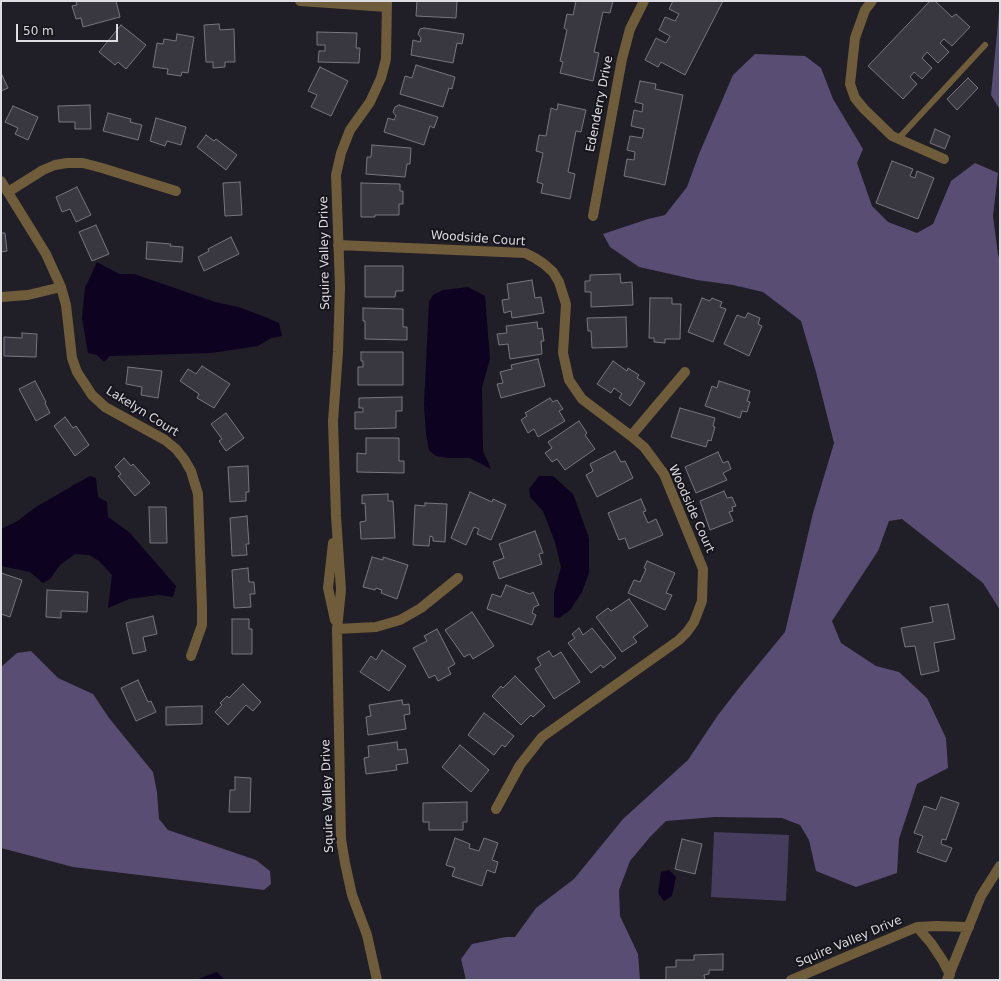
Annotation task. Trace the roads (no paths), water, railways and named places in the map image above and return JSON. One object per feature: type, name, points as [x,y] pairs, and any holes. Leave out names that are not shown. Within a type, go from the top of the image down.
[{"type":"street","points":[[300,1],[387,4]]},
{"type":"street","name":"Edenderry Drive","points":[[593,216],[622,58],[630,29],[644,1]]},
{"type":"street","points":[[872,1],[865,10],[855,38],[850,84],[855,98],[864,109],[892,136],[944,159]]},
{"type":"street","name":"Squire Valley Drive","points":[[377,980],[367,935],[352,895],[344,863],[341,839],[337,629],[341,590],[336,516],[333,422],[340,294],[336,175],[341,153],[350,130],[370,102],[381,78],[386,59],[387,4]]},
{"type":"street","points":[[8,192],[43,170],[55,165],[67,163],[83,163],[176,191]]},
{"type":"street","name":"Lakelyn Court","points":[[1,180],[46,254],[61,287],[66,305],[72,358],[77,372],[92,395],[105,407],[165,440],[176,449],[184,459],[196,483],[198,494],[202,625],[191,656]]},
{"type":"street","name":"Woodside Court","points":[[338,245],[525,253],[535,258],[553,272],[562,290],[566,304],[563,353],[569,380],[582,399],[644,447],[664,474],[703,569],[702,601],[694,622],[687,632],[679,640],[542,737],[520,766],[496,809]]},
{"type":"street","points":[[1,297],[28,296],[61,287]]},
{"type":"street","points":[[631,436],[685,372]]},
{"type":"street","points":[[337,629],[376,627],[400,620],[421,608],[458,578]]},
{"type":"street","points":[[949,977],[981,896],[1000,866]]},
{"type":"street","name":"Squire Valley Drive","points":[[791,980],[917,927],[969,927]]},
{"type":"street","name":"Squire Valley Drive","points":[[917,927],[931,943],[943,961],[949,977]]},
{"type":"lane","points":[[898,139],[985,45]]}]
